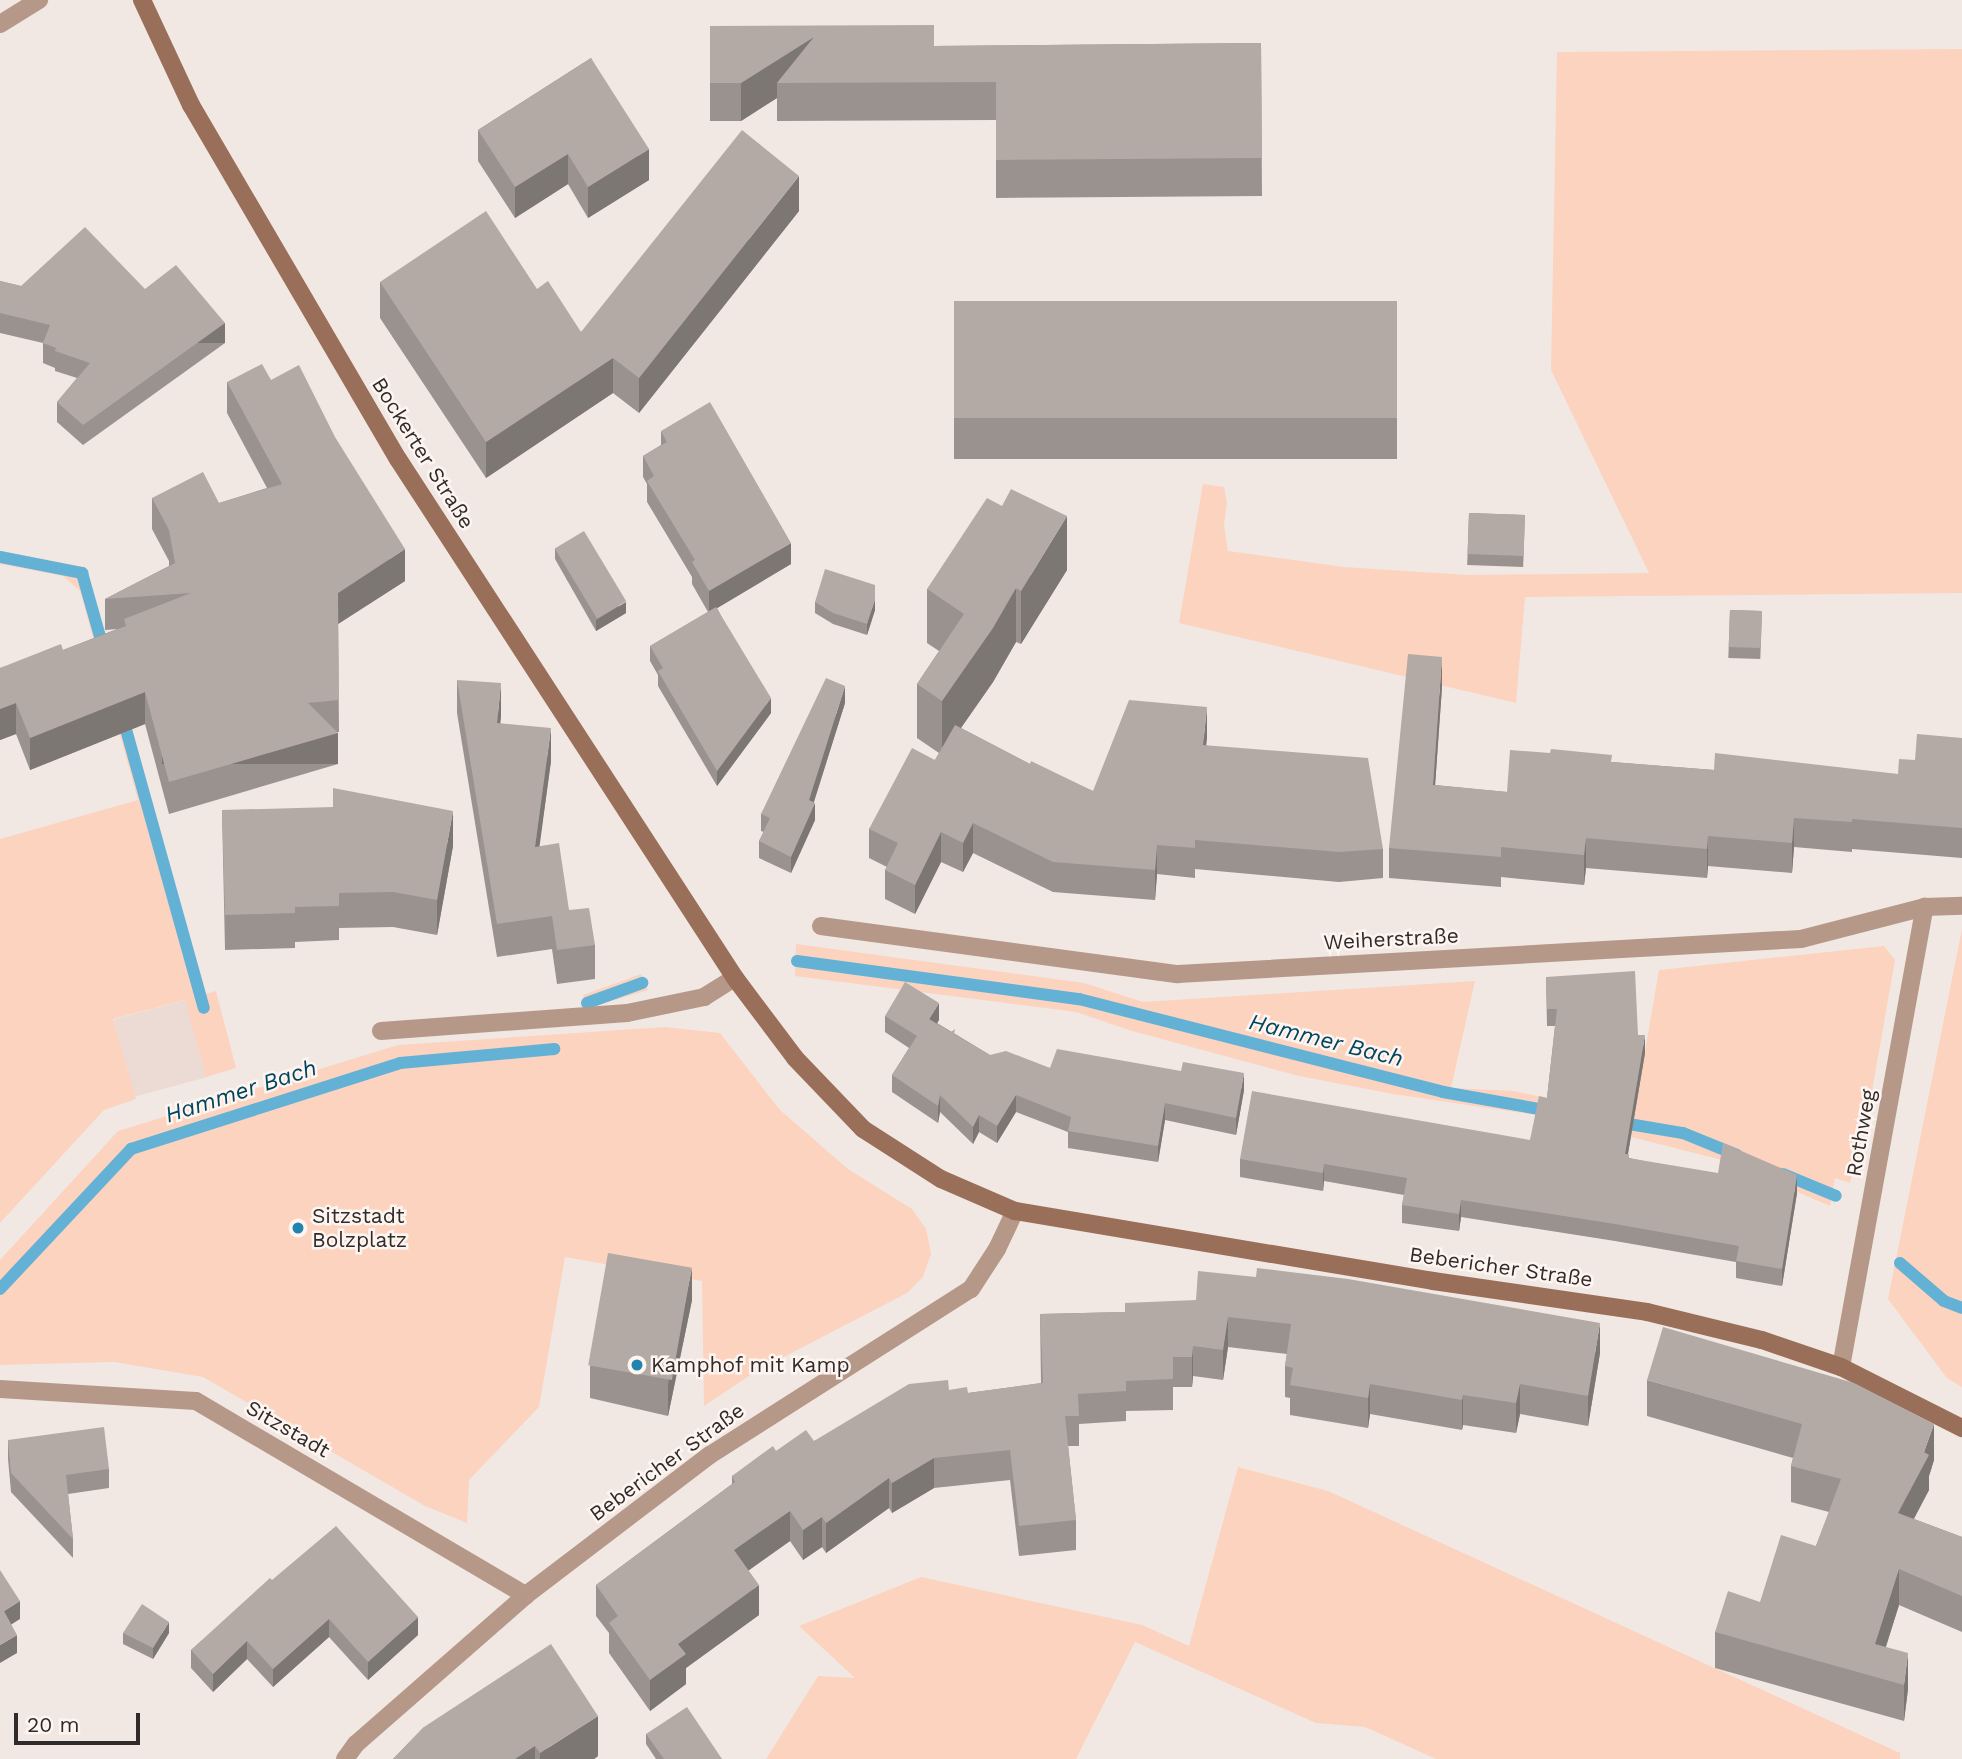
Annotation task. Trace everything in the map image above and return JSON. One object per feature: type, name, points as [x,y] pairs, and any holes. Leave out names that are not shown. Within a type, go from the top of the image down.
[{"type":"street","points":[[0,23],[39,0]]},
{"type":"street","name":"Bockerter Straße","points":[[142,0],[191,105],[398,459],[694,914]]},
{"type":"street","name":"Weiherstraße","points":[[821,926],[1178,974],[1801,939],[1925,907],[1962,906]]},
{"type":"street","name":"Rothweg","points":[[1841,1367],[1925,907]]},
{"type":"street","name":"Bebericher Straße","points":[[694,914],[736,978],[795,1058],[863,1129],[941,1179],[1015,1211],[1433,1281],[1647,1311],[1762,1340],[1841,1367],[1962,1428]]},
{"type":"street","points":[[381,1031],[627,1013],[704,997],[736,978]]},
{"type":"street","name":"Bebericher Straße","points":[[345,1759],[356,1744],[526,1595],[709,1455],[971,1289],[997,1249],[1015,1211]]},
{"type":"street","name":"Sitzstadt","points":[[0,1389],[196,1401],[526,1595]]},
{"type":"shaded area","points":[[1962,49],[1962,593],[1525,597],[1516,703],[1179,623],[1203,484],[1224,487],[1227,503],[1224,525],[1228,551],[1344,567],[1468,575],[1649,573],[1551,370],[1557,52]]},
{"type":"shaded area","points":[[0,551],[85,567],[206,994],[216,991],[236,1068],[206,1077],[185,1000],[113,1019],[136,1099],[104,1110],[0,1223],[0,839],[138,800],[80,591],[63,576],[0,564]]},
{"type":"shaded area","points":[[1962,929],[1962,1387],[1947,1378],[1888,1299]]},
{"type":"shaded area","points":[[796,944],[1084,983],[1143,1002],[1475,981],[1451,1088],[1513,1091],[1634,1115],[1659,970],[1884,946],[1895,960],[1867,1120],[1850,1183],[1835,1178],[1830,1206],[1722,1160],[1556,1118],[1393,1094],[1299,1076],[1132,1031],[1076,1012],[795,976]]},
{"type":"shaded area","points":[[641,974],[648,990],[598,1005],[584,1005],[583,995]]},
{"type":"shaded area","points":[[186,1000],[207,1077],[134,1097],[114,1019]]},
{"type":"shaded area","points":[[665,1027],[720,1033],[780,1110],[848,1169],[912,1209],[926,1229],[931,1254],[923,1277],[907,1293],[755,1372],[704,1406],[702,1281],[565,1257],[539,1407],[469,1480],[467,1523],[425,1506],[203,1377],[114,1362],[0,1365],[0,1260],[118,1131],[398,1045]]},
{"type":"shaded area","points":[[1238,1467],[1328,1491],[1900,1753],[1900,1759],[1436,1759],[1365,1727],[1316,1723],[1135,1642],[1076,1759],[766,1759],[818,1676],[855,1678],[799,1626],[921,1577],[1142,1625],[1189,1646]]},
{"type":"building","points":[[934,25],[934,46],[1261,43],[1262,158],[996,160],[996,82],[777,83],[814,37],[741,83],[710,83],[710,26]]},
{"type":"building","points":[[591,58],[649,149],[588,187],[568,154],[515,187],[478,130]]},
{"type":"building","points":[[742,130],[799,176],[639,378],[613,358],[486,442],[380,282],[486,211],[537,289],[548,281],[581,332]]},
{"type":"building","points":[[85,227],[145,289],[176,265],[225,323],[83,425],[57,402],[90,363],[55,351],[56,348],[43,343],[50,325],[0,313],[0,281],[21,286]]},
{"type":"building","points":[[954,301],[1397,301],[1397,418],[954,418]]},
{"type":"building","points":[[262,364],[271,380],[299,365],[335,437],[405,549],[338,593],[339,700],[308,703],[338,733],[169,782],[145,692],[30,738],[16,703],[0,709],[0,668],[61,644],[63,650],[126,626],[124,619],[191,593],[105,599],[175,563],[169,530],[152,498],[203,472],[219,503],[282,484],[227,382]]},
{"type":"building","points":[[710,402],[791,543],[709,591],[692,562],[695,560],[647,481],[654,476],[643,456],[667,442],[661,431]]},
{"type":"building","points":[[1011,489],[1067,516],[1021,591],[1016,588],[993,628],[942,701],[917,684],[964,614],[927,589],[987,498],[1002,506]]},
{"type":"building","points":[[1469,513],[1525,515],[1524,556],[1468,554]]},
{"type":"building","points":[[584,531],[626,601],[597,619],[555,549]]},
{"type":"building","points":[[825,569],[875,585],[875,599],[867,624],[833,613],[815,602]]},
{"type":"building","points":[[716,607],[771,698],[717,771],[658,671],[663,668],[650,646]]},
{"type":"building","points":[[1730,610],[1762,611],[1761,648],[1729,647]]},
{"type":"building","points":[[1408,654],[1442,657],[1433,785],[1507,792],[1510,750],[1550,753],[1551,749],[1612,755],[1611,762],[1714,770],[1715,753],[1898,774],[1899,759],[1915,760],[1917,734],[1962,738],[1962,828],[1852,819],[1852,822],[1794,818],[1792,843],[1708,836],[1707,849],[1586,838],[1584,855],[1501,847],[1501,857],[1389,848]]},
{"type":"building","points":[[826,678],[845,686],[809,800],[815,803],[791,857],[759,841],[770,818],[761,814]]},
{"type":"building","points":[[457,680],[501,683],[497,723],[551,728],[535,847],[559,843],[569,910],[589,908],[595,945],[557,950],[552,916],[497,924]]},
{"type":"building","points":[[1129,700],[1207,707],[1203,745],[1368,758],[1383,849],[1339,852],[1195,840],[1195,848],[1157,845],[1155,870],[1053,862],[973,823],[963,843],[941,832],[915,885],[885,870],[898,843],[869,829],[912,748],[935,760],[955,725],[1030,764],[1031,761],[1093,791]]},
{"type":"building","points":[[333,788],[453,811],[437,900],[393,892],[339,893],[339,906],[295,907],[295,913],[225,915],[222,810],[333,807]]},
{"type":"building","points":[[1635,971],[1638,1035],[1645,1035],[1625,1154],[1629,1154],[1628,1158],[1718,1173],[1723,1143],[1797,1175],[1782,1269],[1736,1261],[1739,1246],[1615,1224],[1461,1200],[1459,1214],[1402,1205],[1407,1178],[1324,1164],[1323,1173],[1240,1159],[1252,1091],[1530,1140],[1539,1096],[1547,1098],[1557,1009],[1547,1009],[1546,977]]},
{"type":"building","points":[[905,982],[939,1003],[929,1019],[951,1032],[955,1029],[954,1034],[990,1055],[1006,1051],[1050,1068],[1057,1049],[1181,1071],[1183,1062],[1244,1073],[1236,1118],[1165,1103],[1158,1146],[1068,1131],[1071,1117],[1016,1095],[997,1126],[979,1115],[973,1127],[940,1095],[938,1106],[892,1075],[917,1036],[885,1016]]},
{"type":"building","name":"Kamphof mit Kamp","points":[[608,1253],[692,1268],[672,1380],[588,1365]]},
{"type":"building","points":[[1257,1268],[1348,1279],[1600,1323],[1588,1396],[1520,1384],[1516,1403],[1463,1395],[1462,1400],[1370,1384],[1368,1398],[1290,1385],[1293,1368],[1285,1366],[1291,1324],[1228,1317],[1223,1350],[1193,1346],[1192,1357],[1173,1357],[1173,1379],[1126,1381],[1126,1391],[1078,1394],[1079,1416],[1065,1416],[1076,1520],[1019,1526],[1010,1450],[934,1458],[892,1483],[889,1478],[826,1523],[822,1517],[803,1530],[790,1511],[734,1550],[759,1585],[678,1644],[686,1654],[650,1680],[609,1623],[618,1616],[596,1585],[735,1482],[732,1476],[773,1446],[776,1451],[806,1430],[814,1441],[909,1384],[948,1380],[949,1390],[967,1387],[968,1393],[1043,1383],[1040,1314],[1125,1312],[1125,1303],[1196,1300],[1198,1271],[1256,1277]]},
{"type":"building","points":[[1663,1327],[1854,1383],[1934,1424],[1924,1452],[1929,1455],[1898,1513],[1962,1537],[1962,1596],[1899,1569],[1875,1644],[1908,1653],[1904,1685],[1715,1632],[1728,1591],[1760,1602],[1781,1535],[1816,1546],[1841,1479],[1791,1466],[1802,1424],[1647,1380]]},
{"type":"building","points":[[104,1427],[109,1469],[66,1475],[73,1539],[11,1473],[8,1440]]},
{"type":"building","points":[[336,1526],[418,1617],[368,1662],[329,1619],[273,1669],[247,1641],[213,1674],[191,1650],[270,1578],[272,1580]]},
{"type":"building","points":[[0,1570],[20,1601],[4,1611],[17,1635],[0,1645]]},
{"type":"building","points":[[142,1604],[169,1622],[153,1648],[123,1633]]},
{"type":"building","points":[[551,1644],[598,1716],[540,1753],[535,1746],[515,1759],[393,1759],[424,1727]]},
{"type":"building","points":[[687,1707],[722,1759],[664,1759],[646,1734]]},
{"type":"waterway","points":[[0,557],[82,573],[104,651]]},
{"type":"waterway","points":[[122,715],[204,1008]]},
{"type":"waterway","name":"Hammer Bach","points":[[797,961],[1079,999],[1443,1092],[1551,1111]]},
{"type":"waterway","name":"Hammer Bach","points":[[587,1003],[642,983]]},
{"type":"waterway","name":"Hammer Bach","points":[[0,1289],[131,1149],[400,1063],[554,1049]]},
{"type":"waterway","name":"Hammer Bach","points":[[1617,1122],[1683,1133],[1737,1155]]},
{"type":"waterway","name":"Hammer Bach","points":[[1783,1174],[1836,1196]]},
{"type":"waterway","name":"Hammer Bach","points":[[1900,1263],[1944,1301],[1962,1308]]},
{"type":"place","name":"Sitzstadt Bolzplatz","points":[[298,1228]]},
{"type":"place","name":"Kamphof mit Kamp","points":[[637,1365]]}]
